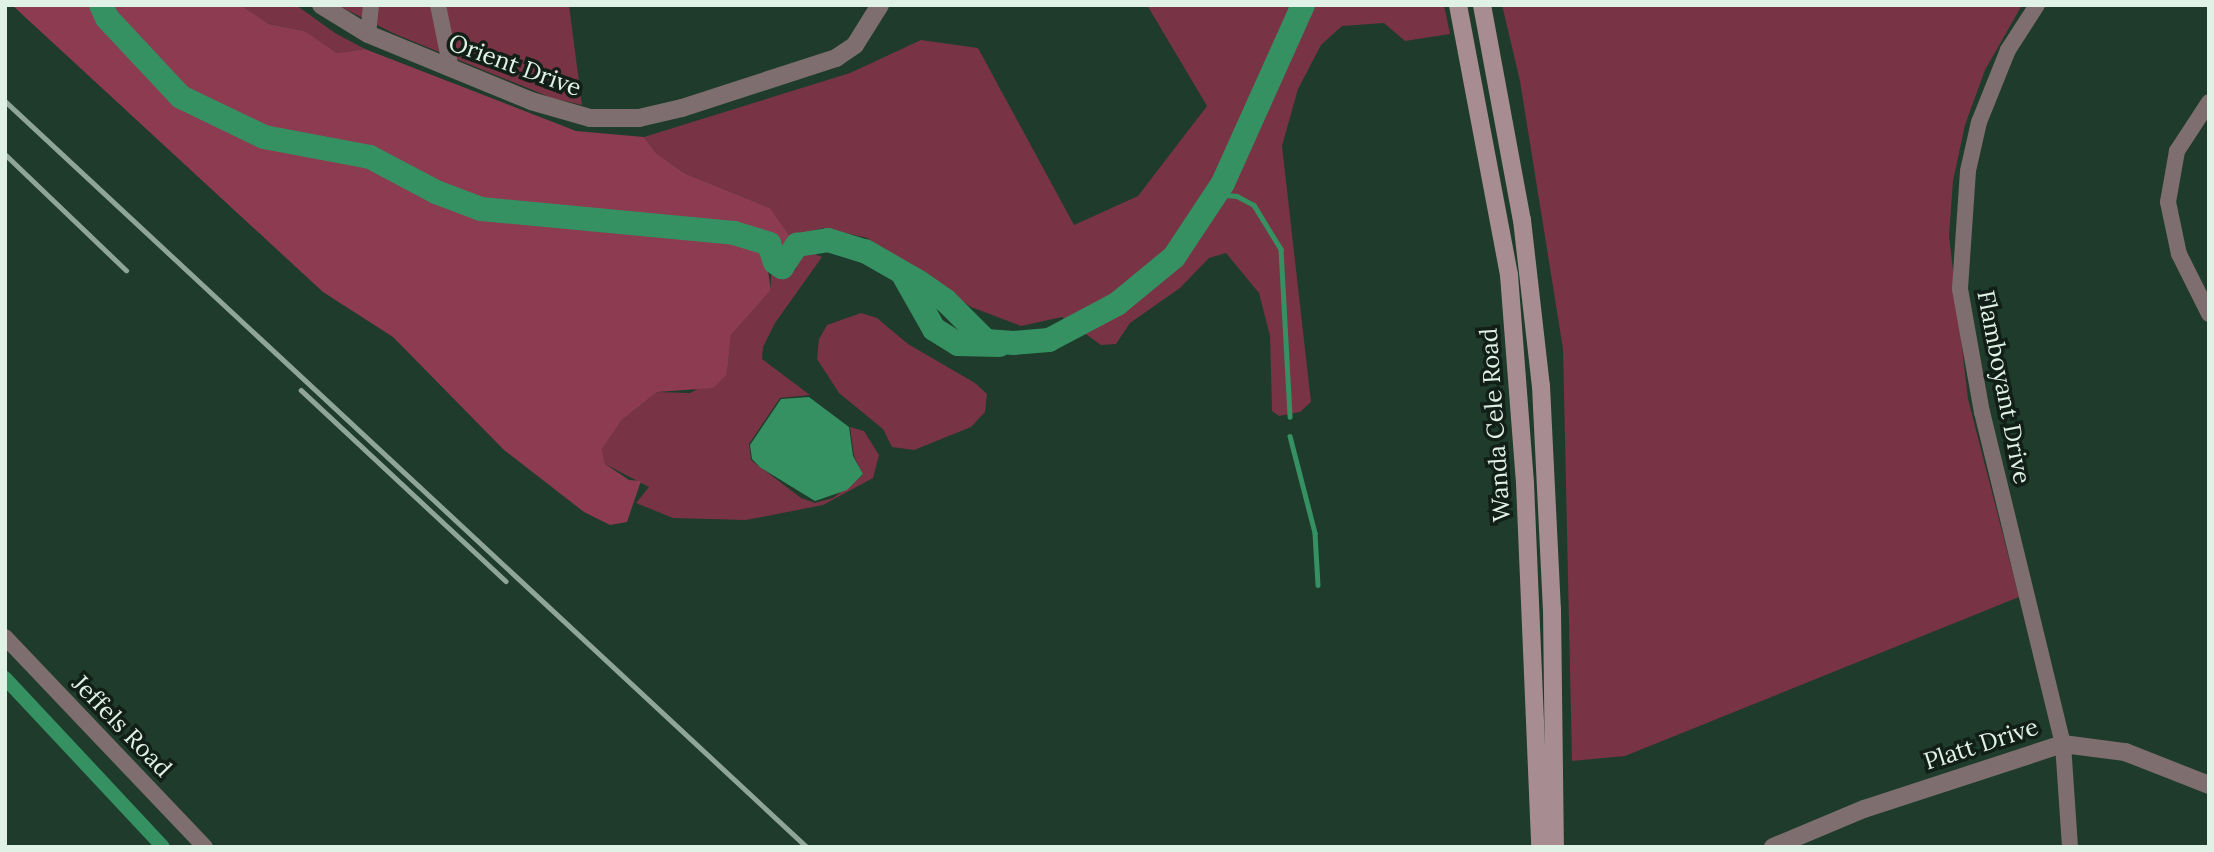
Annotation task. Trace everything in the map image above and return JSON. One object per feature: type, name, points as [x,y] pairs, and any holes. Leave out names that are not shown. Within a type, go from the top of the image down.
[{"type":"main road","name":"Wanda Cele Road","points":[[1458,5],[1510,287],[1525,483],[1540,847]]},
{"type":"main road","name":"Wanda Cele Road","points":[[1482,5],[1522,220],[1541,386],[1552,609],[1555,847]]},
{"type":"street","name":"Orient Drive","points":[[321,5],[368,34],[451,69],[590,118],[639,118],[836,58],[855,45],[880,5]]},
{"type":"street","points":[[368,34],[371,5]]},
{"type":"street","points":[[438,5],[451,69]]},
{"type":"street","name":"Flamboyant Drive","points":[[2037,5],[2008,50],[1979,122],[1968,171],[1960,289],[1982,412],[2063,744],[2070,847]]},
{"type":"street","points":[[2209,102],[2178,151],[2168,202],[2179,254],[2209,314]]},
{"type":"street","name":"Jeffels Road","points":[[5,637],[205,847]]},
{"type":"street","name":"Platt Drive","points":[[1773,847],[1876,805],[2063,744],[2125,752],[2209,785]]},
{"type":"shaded area","points":[[12,5],[240,5],[269,24],[305,31],[337,53],[365,49],[576,131],[644,137],[656,153],[684,173],[770,208],[790,236],[767,264],[771,290],[731,335],[727,374],[713,388],[657,392],[622,420],[602,449],[605,464],[629,480],[641,481],[627,522],[610,525],[584,512],[504,450],[393,337],[323,292]]},
{"type":"shaded area","points":[[296,5],[335,33],[365,49],[337,53],[305,31],[269,24],[240,6]]},
{"type":"shaded area","points":[[337,5],[569,5],[582,105],[552,98],[395,34]]},
{"type":"shaded area","points":[[1147,5],[1444,5],[1450,34],[1405,41],[1384,23],[1342,26],[1321,45],[1298,89],[1282,146],[1311,402],[1300,412],[1279,416],[1272,411],[1270,336],[1259,293],[1226,253],[1209,258],[1180,288],[1130,323],[1116,344],[1101,345],[1062,317],[1021,326],[971,307],[867,238],[824,228],[790,236],[770,208],[684,173],[656,153],[644,137],[850,73],[921,40],[978,48],[1074,225],[1138,196],[1207,106]]},
{"type":"shaded area","points":[[1502,5],[2022,5],[1985,70],[1965,125],[1953,181],[1949,236],[1968,399],[2019,597],[1625,756],[1572,761],[1563,349],[1520,81]]},
{"type":"shaded area","points":[[808,251],[822,257],[775,323],[763,347],[762,359],[810,395],[780,398],[749,444],[751,460],[801,498],[815,503],[833,498],[863,475],[854,456],[850,427],[864,431],[879,455],[873,478],[823,505],[746,520],[673,518],[636,503],[649,487],[605,464],[602,449],[622,420],[657,392],[690,393],[727,374],[731,335],[771,290],[771,268],[781,277],[796,269],[800,254]]},
{"type":"shaded area","points":[[861,313],[877,318],[908,344],[975,383],[987,394],[985,412],[971,427],[914,450],[892,447],[883,429],[839,393],[817,359],[819,339],[827,325]]},
{"type":"shaded area","points":[[809,397],[849,427],[853,456],[863,474],[847,490],[815,501],[761,468],[752,459],[750,445],[781,399]]},
{"type":"waterway","points":[[101,5],[107,18],[181,97],[264,137],[370,157],[436,192],[481,209],[734,233],[769,244],[775,262],[782,267],[797,245],[828,240],[865,251],[919,282],[945,300],[986,341],[1014,343],[1049,340],[1117,304],[1174,257],[1223,183],[1303,5]]},
{"type":"waterway","points":[[1215,194],[1237,196],[1254,205],[1281,249],[1290,417]]},
{"type":"waterway","points":[[904,276],[934,329],[958,344],[999,345]]},
{"type":"waterway","points":[[1290,436],[1315,533],[1318,585]]},
{"type":"waterway","points":[[5,678],[163,847]]},
{"type":"railway","points":[[5,101],[807,847]]},
{"type":"railway","points":[[5,154],[126,270]]},
{"type":"railway","points":[[301,390],[506,581]]}]
